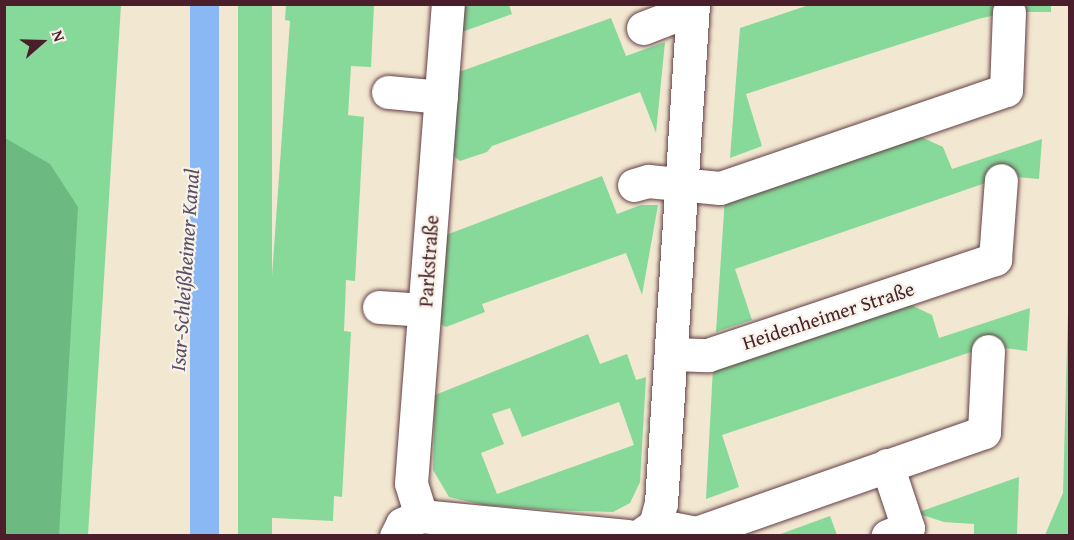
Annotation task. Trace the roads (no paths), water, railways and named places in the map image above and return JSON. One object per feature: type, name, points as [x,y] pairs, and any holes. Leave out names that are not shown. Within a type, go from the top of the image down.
[{"type":"street","name":"Parkstraße","points":[[421,516],[411,483],[448,4]]},
{"type":"street","points":[[640,532],[661,503],[693,10],[643,28]]},
{"type":"street","points":[[634,186],[648,181],[720,188],[1006,90],[1009,12]]},
{"type":"street","points":[[388,92],[441,97]]},
{"type":"street","name":"Heidenheimer Straße","points":[[672,354],[708,355],[995,259],[1001,180]]},
{"type":"street","points":[[379,307],[424,310]]},
{"type":"street","points":[[396,536],[402,524],[421,516],[696,534],[984,432],[988,351]]},
{"type":"street","points":[[887,465],[908,528],[887,536]]},
{"type":"water","points":[[190,5],[219,5],[219,536],[190,536]]},
{"type":"water label","name":"Isar-Schleißheimer Kanal","points":[[185,270]]}]
